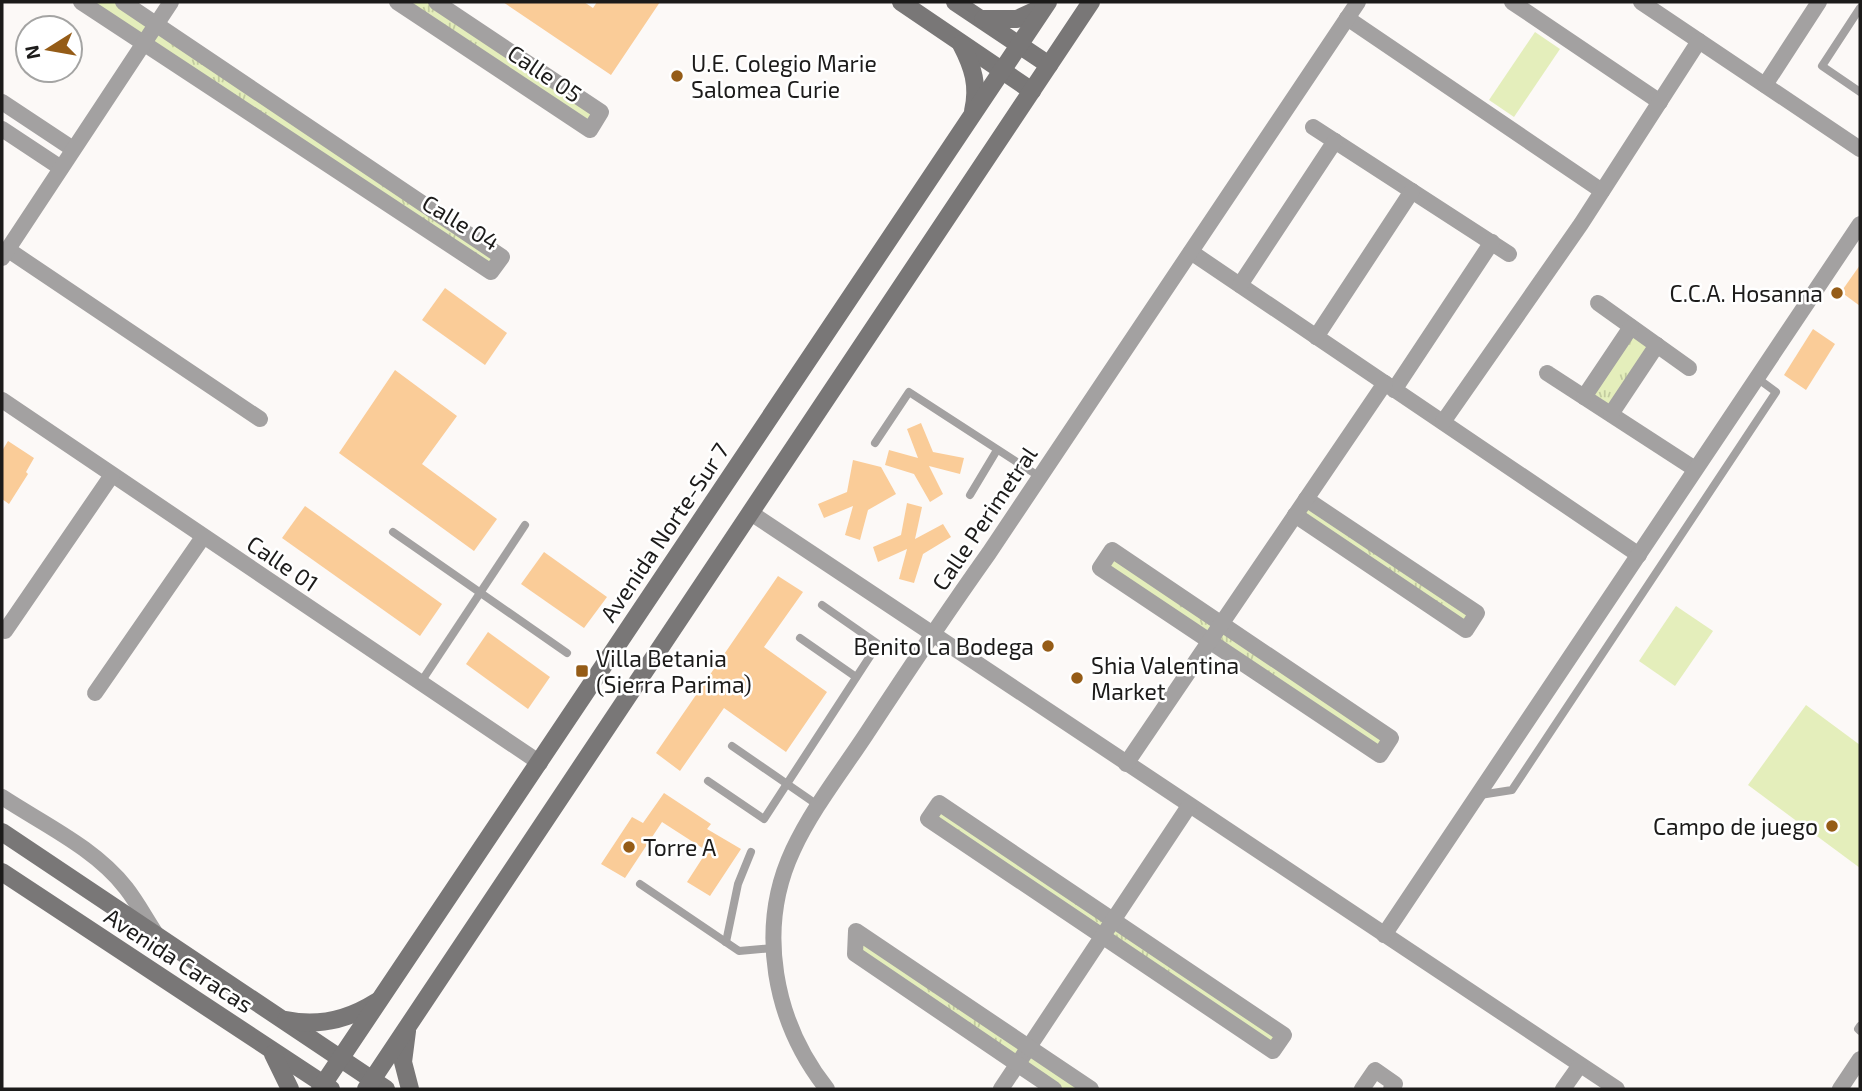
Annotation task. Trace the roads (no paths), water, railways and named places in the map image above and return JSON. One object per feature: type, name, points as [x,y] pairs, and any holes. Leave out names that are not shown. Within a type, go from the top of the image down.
[{"type":"main road","points":[[901,2],[1032,91]]},
{"type":"main road","points":[[954,2],[1049,65]]},
{"type":"main road","points":[[375,1086],[409,1025],[1091,2]]},
{"type":"main road","points":[[980,18],[1017,19],[1046,4]]},
{"type":"main road","name":"Avenida Norte-Sur 7","points":[[325,1088],[341,1059],[1046,4]]},
{"type":"main road","points":[[960,41],[974,72],[976,89],[971,118]]},
{"type":"main road","name":"Avenida Caracas","points":[[2,832],[341,1059],[375,1086]]},
{"type":"main road","name":"Avenida Caracas","points":[[2,872],[269,1048],[325,1088]]},
{"type":"main road","points":[[281,1019],[315,1023],[332,1020],[349,1016],[382,998]]},
{"type":"main road","points":[[409,1025],[403,1062],[410,1089]]},
{"type":"main road","points":[[269,1048],[290,1089]]},
{"type":"street","name":"Calle 04","points":[[81,2],[492,272],[502,257],[123,2]]},
{"type":"street","points":[[171,2],[4,253],[260,419]]},
{"type":"street","name":"Calle 05","points":[[397,2],[590,130],[601,112],[436,2]]},
{"type":"street","name":"Calle Perimetral","points":[[827,1089],[811,1068],[788,1020],[779,991],[773,948],[774,916],[784,871],[794,848],[932,634],[1358,2]]},
{"type":"street","points":[[1512,2],[1660,102]]},
{"type":"street","points":[[1641,2],[1860,149]]},
{"type":"street","points":[[1765,85],[1819,2]]},
{"type":"street","points":[[1347,18],[1602,191]]},
{"type":"street","points":[[1443,422],[1602,191],[1699,41]]},
{"type":"street","points":[[2,102],[73,149]]},
{"type":"street","points":[[20,114],[4,131],[61,168]]},
{"type":"street","points":[[1313,127],[1509,254]]},
{"type":"street","points":[[1240,285],[1335,141]]},
{"type":"street","points":[[1316,337],[1412,191]]},
{"type":"street","points":[[1384,935],[1860,223]]},
{"type":"street","points":[[1126,764],[1306,499],[1492,242]]},
{"type":"street","points":[[1191,252],[1639,555]]},
{"type":"street","points":[[1598,303],[1689,368]]},
{"type":"street","points":[[1584,397],[1631,327]]},
{"type":"street","points":[[1611,414],[1657,345]]},
{"type":"street","points":[[1547,373],[1696,469]]},
{"type":"street","name":"Calle 01","points":[[2,400],[540,763]]},
{"type":"street","points":[[5,631],[112,475]]},
{"type":"street","points":[[1295,515],[1466,630],[1477,614],[1306,499]]},
{"type":"street","points":[[751,513],[1617,1089]]},
{"type":"street","points":[[95,693],[203,537]]},
{"type":"street","points":[[1112,550],[1221,623],[1391,738],[1380,755],[1100,568],[1112,550]]},
{"type":"street","name":"Avenida Caracas","points":[[2,797],[86,852],[108,870],[125,887],[158,936]]},
{"type":"street","points":[[939,803],[1284,1035],[1273,1051],[1102,937],[928,819],[939,803]]},
{"type":"street","points":[[1001,1089],[1189,806]]},
{"type":"street","points":[[1054,1089],[855,954],[856,931],[1091,1089]]},
{"type":"street","points":[[1840,1089],[1860,1059]]},
{"type":"street","points":[[1563,1089],[1584,1068]]},
{"type":"street","points":[[1576,1089],[1584,1068]]},
{"type":"street","points":[[1362,1089],[1375,1070],[1395,1084],[1391,1089]]},
{"type":"lane","points":[[1860,8],[1822,66],[1860,92]]},
{"type":"lane","points":[[1477,796],[1512,790],[1776,392],[1757,378]]},
{"type":"lane","points":[[875,443],[909,392],[1040,477]]},
{"type":"lane","points":[[970,495],[997,450]]},
{"type":"lane","points":[[421,682],[525,525]]},
{"type":"lane","points":[[393,532],[567,653]]},
{"type":"lane","points":[[708,781],[764,819],[878,644],[822,605]]},
{"type":"lane","points":[[800,638],[856,677]]},
{"type":"lane","points":[[732,746],[819,806]]},
{"type":"lane","points":[[726,942],[738,884],[751,852]]},
{"type":"lane","points":[[640,884],[739,951],[773,948]]},
{"type":"place","name":"U.E. Colegio Marie Salomea Curie","points":[[677,76]]},
{"type":"place","name":"C.C.A. Hosanna","points":[[1837,293]]},
{"type":"place","name":"Benito La Bodega","points":[[1048,646]]},
{"type":"place","name":"Villa Betania (Sierra Parima)","points":[[582,671]]},
{"type":"place","name":"Shia Valentina Market","points":[[1077,678]]},
{"type":"place","name":"Campo de juego","points":[[1832,826]]},
{"type":"place","name":"Torre A","points":[[629,847]]}]
